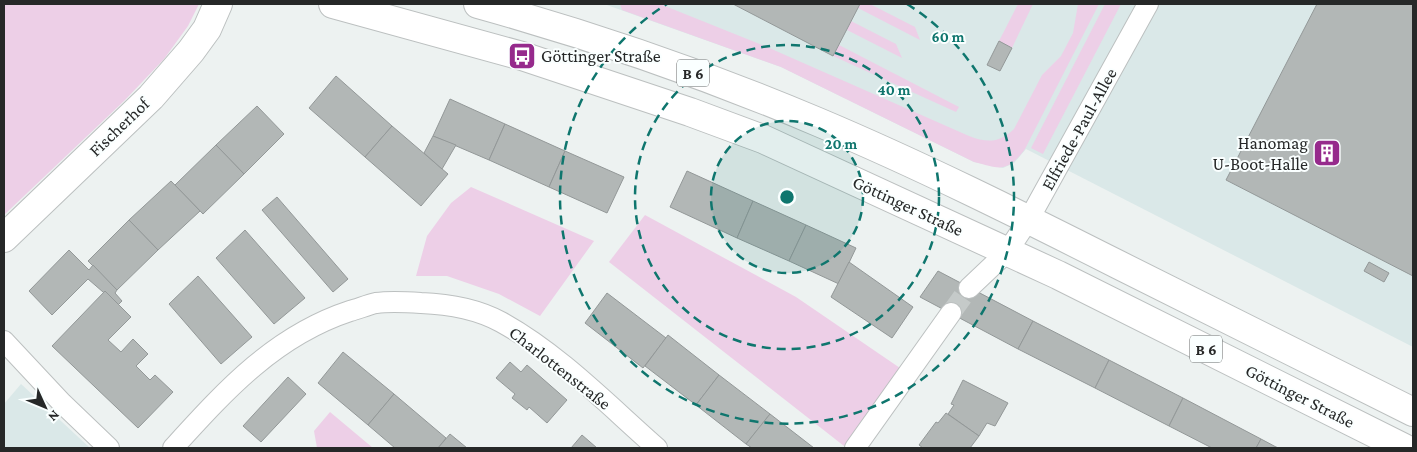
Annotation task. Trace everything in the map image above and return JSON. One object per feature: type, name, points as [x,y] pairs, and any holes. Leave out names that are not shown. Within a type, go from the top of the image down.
[{"type":"main road","name":"Fischerhof","points":[[4,238],[151,97],[191,51],[207,29],[218,4]]},
{"type":"main road","name":"Göttinger Straße","points":[[333,4],[522,56],[690,112],[763,139],[1058,275],[1404,448]]},
{"type":"main road","name":"Göttinger Straße","points":[[478,4],[612,44],[699,75],[817,121],[901,158],[1029,219],[1413,412]]},
{"type":"street","name":"Elfriede-Paul-Allee","points":[[969,288],[1007,252],[1029,219],[1148,4]]},
{"type":"street","name":"Charlottenstraße","points":[[173,448],[221,394],[276,348],[326,320],[374,303],[409,302],[436,303],[464,308],[499,321],[530,340],[563,365],[657,448]]},
{"type":"street","points":[[855,448],[950,313]]},
{"type":"street","points":[[4,341],[62,403],[109,448]]},
{"type":"shaded area","points":[[4,4],[199,4],[188,26],[164,59],[125,100],[4,215]]},
{"type":"shaded area","points":[[604,4],[1413,4],[1413,347],[1026,149],[1014,163],[1003,168],[974,162],[781,67]]},
{"type":"shaded area","points":[[620,4],[660,4],[767,47],[969,136],[987,141],[1004,137],[1014,129],[1042,75],[1061,56],[1073,33],[1078,4],[1099,4],[1025,149],[1008,166],[997,167],[974,162],[781,67],[622,10]]},
{"type":"shaded area","points":[[860,4],[870,4],[915,27],[920,40],[858,8]]},
{"type":"shaded area","points":[[1018,4],[1033,4],[1012,48],[999,41]]},
{"type":"shaded area","points":[[1105,4],[1121,4],[1043,154],[1031,148]]},
{"type":"shaded area","points":[[851,21],[896,44],[902,58],[847,30]]},
{"type":"shaded area","points":[[839,45],[959,107],[956,112],[833,56]]},
{"type":"shaded area","points":[[471,187],[594,241],[540,316],[499,294],[447,276],[416,276],[427,236],[451,203]]},
{"type":"shaded area","points":[[645,215],[796,297],[900,368],[844,446],[609,262]]},
{"type":"shaded area","points":[[21,384],[90,448],[4,448],[4,404]]},
{"type":"shaded area","points":[[330,412],[373,448],[317,448],[314,431]]},
{"type":"building","points":[[733,4],[860,4],[833,56]]},
{"type":"building","name":"Hanomag U-Boot-Halle","points":[[1317,4],[1413,4],[1413,276],[1226,180]]},
{"type":"building","points":[[999,41],[1012,48],[1000,71],[987,65]]},
{"type":"building","points":[[336,76],[392,126],[365,157],[309,108]]},
{"type":"building","points":[[450,99],[505,124],[489,160],[433,136]]},
{"type":"building","points":[[257,106],[284,134],[244,174],[216,145]]},
{"type":"building","points":[[505,124],[565,151],[549,187],[489,160]]},
{"type":"building","points":[[392,126],[448,174],[421,206],[365,157]]},
{"type":"building","points":[[433,136],[456,145],[442,169],[424,153]]},
{"type":"building","points":[[216,145],[244,174],[203,214],[175,185]]},
{"type":"building","points":[[565,151],[624,177],[607,213],[549,187]]},
{"type":"building","points":[[687,171],[753,201],[737,238],[670,207]]},
{"type":"building","points":[[171,181],[200,211],[158,250],[129,220]]},
{"type":"building","points":[[277,197],[348,279],[333,292],[262,210]]},
{"type":"building","points":[[753,201],[806,225],[789,261],[737,238]]},
{"type":"building","points":[[129,220],[158,250],[117,290],[88,261]]},
{"type":"building","points":[[806,225],[856,248],[839,284],[789,261]]},
{"type":"building","points":[[245,230],[305,298],[274,324],[216,258]]},
{"type":"building","points":[[69,250],[89,270],[93,265],[117,290],[115,293],[122,301],[118,305],[88,279],[52,315],[29,291]]},
{"type":"building","points":[[849,262],[913,307],[892,338],[831,297]]},
{"type":"building","points":[[1369,262],[1389,273],[1384,282],[1364,271]]},
{"type":"building","points":[[938,271],[1033,321],[1018,349],[920,297]]},
{"type":"building","points":[[198,276],[252,337],[221,364],[169,304]]},
{"type":"building","points":[[105,291],[131,317],[108,340],[121,352],[133,339],[148,354],[136,366],[150,380],[155,375],[173,392],[138,428],[52,346]]},
{"type":"building","points":[[607,293],[666,338],[643,368],[585,323]]},
{"type":"building","points":[[1033,321],[1109,360],[1095,388],[1018,349]]},
{"type":"building","points":[[668,335],[719,375],[696,405],[645,366]]},
{"type":"building","points":[[343,352],[394,394],[368,425],[318,383]]},
{"type":"building","points":[[1109,360],[1183,398],[1169,426],[1095,388]]},
{"type":"building","points":[[510,362],[521,372],[527,365],[567,400],[547,423],[529,407],[527,410],[512,398],[515,394],[496,378]]},
{"type":"building","points":[[719,375],[770,414],[746,444],[696,405]]},
{"type":"building","points":[[288,377],[306,394],[261,442],[243,426]]},
{"type":"building","points":[[963,380],[1008,403],[995,426],[987,423],[979,436],[948,414],[954,405],[951,404]]},
{"type":"building","points":[[394,394],[446,438],[438,448],[395,448],[368,425]]},
{"type":"building","points":[[1183,398],[1261,439],[1256,448],[1212,448],[1169,426]]},
{"type":"building","points":[[946,413],[979,436],[970,448],[923,448],[919,445],[936,422],[938,423]]},
{"type":"building","points":[[770,414],[814,448],[752,448],[746,444]]},
{"type":"building","points":[[450,434],[467,448],[438,448]]},
{"type":"building","points":[[582,435],[597,448],[571,448]]},
{"type":"building","points":[[1261,439],[1276,447],[1279,448],[1256,448]]},
{"type":"tunnel","points":[[951,313],[969,288]]},
{"type":"place","name":"Göttinger Straße","points":[[522,56]]},
{"type":"place","name":"Hanomag U-Boot-Halle","points":[[1327,153]]}]
